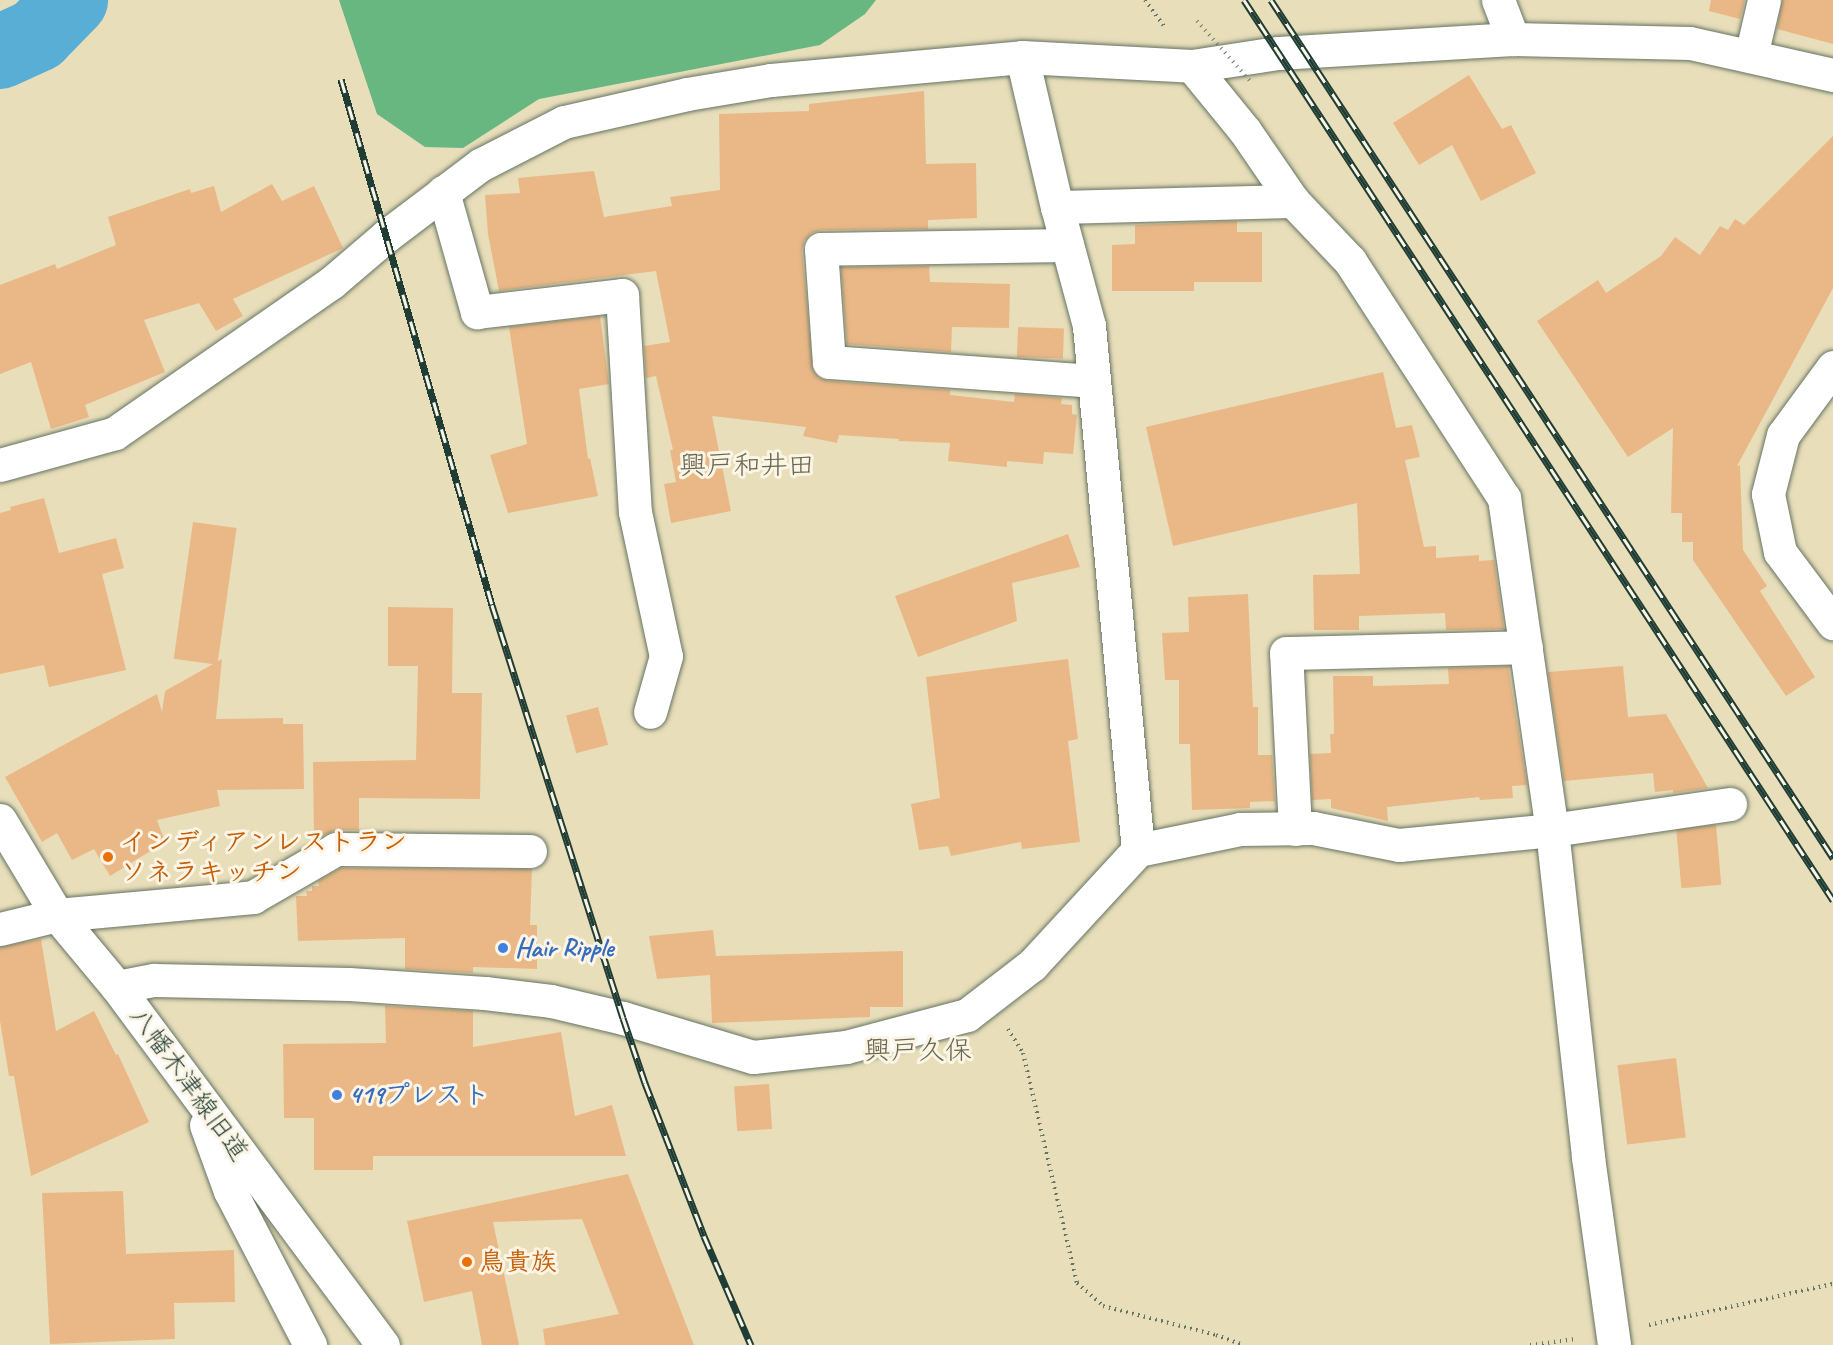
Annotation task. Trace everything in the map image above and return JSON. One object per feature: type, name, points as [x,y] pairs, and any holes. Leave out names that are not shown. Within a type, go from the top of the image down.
[{"type":"street","points":[[1498,0],[1513,39]]},
{"type":"street","points":[[1751,56],[1764,0]]},
{"type":"street","points":[[0,465],[115,433],[331,283],[443,192],[480,165],[564,122],[687,94],[771,80],[1022,57],[1192,66],[1278,53],[1513,39],[1690,43],[1833,75]]},
{"type":"street","points":[[1022,57],[1057,207],[1089,326],[1138,850]]},
{"type":"street","points":[[1192,66],[1245,131],[1293,201],[1350,261],[1504,498],[1552,830],[1588,1157],[1613,1339]]},
{"type":"street","points":[[443,192],[477,312],[622,295],[634,512],[666,656],[650,712]]},
{"type":"street","points":[[1057,207],[1293,201]]},
{"type":"street","points":[[1067,244],[821,249],[829,362],[1094,381]]},
{"type":"street","points":[[1833,367],[1783,435],[1768,494],[1780,552],[1833,623]]},
{"type":"street","points":[[1295,829],[1286,653],[1526,647]]},
{"type":"street","points":[[117,987],[154,980],[349,984],[485,993],[551,1001],[602,1013],[753,1057],[846,1047],[967,1015],[1032,965],[1138,850],[1240,829],[1313,828],[1399,845],[1552,830],[1730,804]]},
{"type":"street","name":"八幡木津線旧道","points":[[0,820],[57,915],[117,987],[383,1345]]},
{"type":"street","points":[[0,929],[57,915],[253,897],[336,849],[530,851]]},
{"type":"street","points":[[194,1092],[230,1191],[310,1345]]},
{"type":"path","points":[[1197,21],[1250,81]]},
{"type":"path","points":[[989,997],[1023,1053],[1077,1283],[1103,1306],[1216,1335],[1243,1345]]},
{"type":"path","points":[[1530,1345],[1613,1339],[1833,1284]]},
{"type":"green space","points":[[339,0],[876,0],[865,14],[820,45],[539,99],[463,148],[425,147],[377,114]]},
{"type":"building","points":[[1711,0],[1745,0],[1740,19],[1709,11]]},
{"type":"building","points":[[1782,0],[1833,0],[1833,44],[1777,29]]},
{"type":"building","points":[[1469,75],[1502,129],[1511,125],[1536,173],[1481,201],[1452,145],[1419,165],[1393,123]]},
{"type":"building","points":[[924,91],[926,164],[976,163],[977,218],[928,220],[928,229],[821,230],[811,233],[804,241],[802,250],[813,371],[819,378],[828,381],[950,390],[950,395],[1014,402],[1015,394],[1062,398],[1061,404],[1072,405],[1072,414],[1077,415],[1073,454],[1044,452],[1043,464],[1007,461],[1007,467],[948,461],[950,443],[839,435],[837,443],[803,436],[806,427],[712,416],[731,511],[671,523],[664,484],[676,482],[670,450],[673,450],[656,376],[646,378],[644,346],[670,342],[656,271],[499,291],[488,234],[485,195],[520,193],[518,178],[594,171],[604,217],[672,206],[670,197],[720,190],[719,114],[809,111],[809,104]]},
{"type":"building","points":[[1833,136],[1833,288],[1737,466],[1740,465],[1743,550],[1767,586],[1760,591],[1815,677],[1786,696],[1693,560],[1693,542],[1682,542],[1682,513],[1671,513],[1673,428],[1628,457],[1537,321],[1598,280],[1606,293],[1661,256],[1675,237],[1700,255],[1720,226],[1728,230],[1735,219],[1744,225]]},
{"type":"building","points":[[272,184],[282,201],[314,186],[343,248],[233,299],[243,316],[216,331],[199,303],[144,320],[165,372],[85,405],[89,417],[51,429],[31,362],[0,374],[0,285],[55,264],[57,269],[116,245],[108,217],[190,189],[191,193],[214,186],[221,212]]},
{"type":"building","points":[[1237,221],[1237,232],[1262,232],[1262,282],[1194,282],[1194,291],[1112,291],[1112,245],[1135,244],[1135,225]]},
{"type":"building","points":[[929,266],[930,282],[1010,284],[1009,328],[952,327],[951,352],[847,344],[841,267]]},
{"type":"building","points":[[600,316],[609,384],[579,389],[588,459],[590,458],[598,496],[508,513],[490,455],[527,444],[509,327]]},
{"type":"building","points":[[1018,327],[1064,329],[1063,359],[1017,357]]},
{"type":"building","points":[[1383,372],[1396,428],[1412,425],[1420,457],[1405,460],[1424,547],[1436,546],[1436,558],[1479,555],[1479,561],[1494,560],[1504,629],[1446,630],[1445,613],[1359,616],[1359,630],[1314,630],[1313,575],[1360,574],[1357,503],[1173,546],[1146,427]]},
{"type":"building","points":[[44,498],[59,553],[116,538],[124,568],[102,574],[126,670],[49,687],[44,665],[0,674],[0,513],[11,510],[10,507]]},
{"type":"building","points":[[193,522],[237,528],[217,665],[174,659]]},
{"type":"building","points":[[1068,534],[1080,567],[1012,583],[1017,621],[918,657],[895,596]]},
{"type":"building","points":[[1248,594],[1253,707],[1258,707],[1258,755],[1272,755],[1275,801],[1250,802],[1250,808],[1192,810],[1190,744],[1179,744],[1179,680],[1165,680],[1162,633],[1189,632],[1188,597]]},
{"type":"building","points":[[388,607],[453,608],[452,693],[482,693],[480,799],[359,798],[359,830],[336,830],[314,840],[313,762],[416,760],[418,666],[388,666]]},
{"type":"building","points":[[222,659],[216,719],[283,718],[283,724],[303,724],[304,789],[217,790],[220,806],[157,820],[165,842],[110,876],[94,849],[72,860],[57,833],[42,842],[5,777],[157,694],[162,712],[165,691]]},
{"type":"building","points":[[1068,659],[1078,739],[1068,741],[1080,842],[1022,849],[1021,842],[951,856],[948,846],[919,850],[911,804],[940,798],[926,677]]},
{"type":"building","points":[[1508,666],[1527,785],[1512,786],[1513,798],[1480,800],[1479,797],[1387,807],[1388,821],[1331,808],[1331,799],[1312,800],[1310,754],[1331,753],[1330,734],[1334,734],[1333,676],[1373,676],[1373,686],[1449,684],[1448,668]]},
{"type":"building","points":[[1623,666],[1628,717],[1666,714],[1708,788],[1673,793],[1673,790],[1655,792],[1653,773],[1564,781],[1548,672]]},
{"type":"building","points":[[598,707],[608,745],[576,753],[566,716]]},
{"type":"building","points":[[1716,825],[1721,885],[1681,888],[1676,828]]},
{"type":"building","points":[[341,868],[532,869],[530,925],[537,925],[537,969],[473,967],[473,973],[405,969],[405,938],[298,941],[296,896],[307,896],[306,891],[312,891],[312,886],[319,886],[318,881]]},
{"type":"building","points":[[713,930],[716,956],[903,951],[903,1007],[870,1007],[870,1017],[712,1023],[710,975],[657,979],[649,936]]},
{"type":"building","points":[[41,939],[56,1031],[94,1011],[116,1055],[118,1054],[149,1122],[31,1176],[14,1076],[9,1076],[0,1021],[0,947]]},
{"type":"building","points":[[385,1006],[473,1011],[473,1047],[561,1032],[575,1116],[612,1105],[626,1156],[373,1156],[373,1170],[314,1170],[314,1118],[284,1118],[283,1044],[386,1043]]},
{"type":"building","points":[[1676,1058],[1686,1137],[1627,1145],[1617,1065]]},
{"type":"building","points":[[769,1084],[772,1129],[737,1131],[734,1086]]},
{"type":"building","points":[[628,1174],[694,1345],[545,1345],[543,1329],[619,1314],[582,1219],[493,1222],[519,1345],[482,1345],[472,1291],[424,1302],[407,1221]]},
{"type":"building","points":[[123,1191],[126,1254],[234,1250],[235,1302],[174,1303],[175,1339],[50,1344],[42,1193]]},
{"type":"waterway","points":[[0,52],[37,35],[71,0]]},
{"type":"railway","points":[[1244,0],[1833,900]]},
{"type":"railway","points":[[1271,0],[1833,858]]},
{"type":"railway","points":[[341,79],[492,605],[623,1018],[645,1083],[704,1236],[751,1345]]},
{"type":"place","name":"インディアンレストラン ソネラキッチン","points":[[108,857]]},
{"type":"place","name":"Hair Ripple","points":[[503,948]]},
{"type":"place","name":"419プレスト","points":[[337,1095]]},
{"type":"place","name":"鳥貴族","points":[[467,1262]]},
{"type":"district","name":"興戸和井田","points":[[747,466]]},
{"type":"district","name":"興戸久保","points":[[918,1051]]}]
